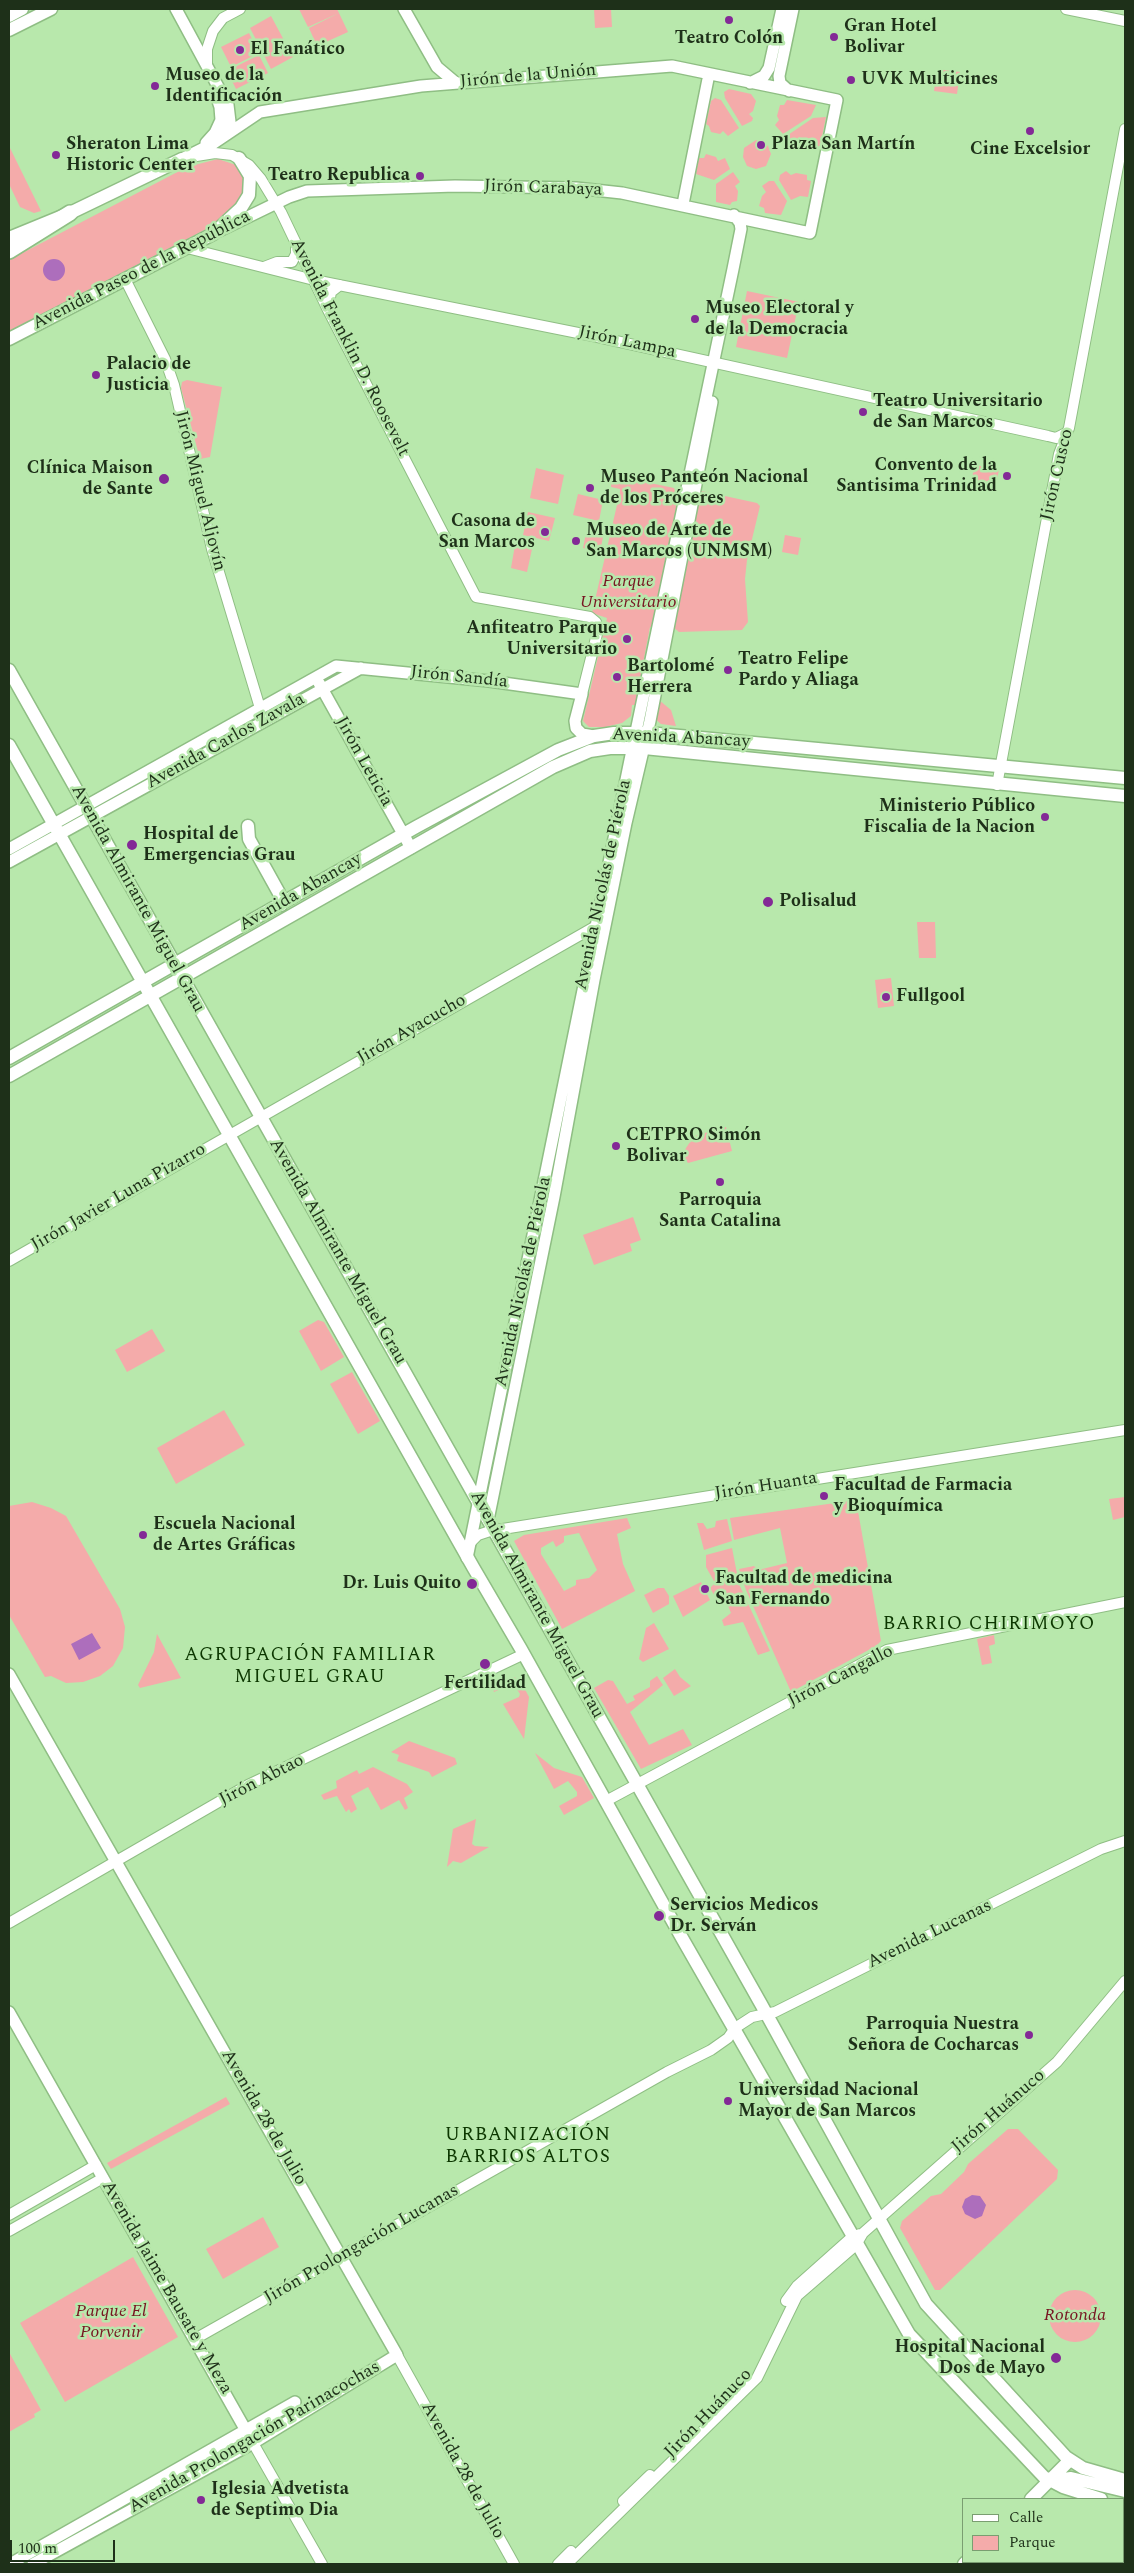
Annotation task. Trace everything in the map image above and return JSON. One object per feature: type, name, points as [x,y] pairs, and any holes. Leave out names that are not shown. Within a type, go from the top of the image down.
[{"type":"highway","points":[[9,251],[70,213]]},
{"type":"main road","points":[[9,16],[22,9]]},
{"type":"main road","points":[[9,30],[51,9]]},
{"type":"main road","points":[[12,234],[70,213],[200,150],[224,136],[230,122],[230,112],[224,96],[176,9]]},
{"type":"main road","points":[[404,9],[437,67],[456,83]]},
{"type":"main road","points":[[750,83],[764,76],[769,68],[782,9]]},
{"type":"main road","points":[[793,9],[779,80],[783,87],[793,93]]},
{"type":"main road","name":"Jirón de la Unión","points":[[224,136],[246,119],[272,108],[456,83],[672,66],[793,93],[837,100],[810,234]]},
{"type":"main road","points":[[200,150],[215,133],[221,117],[220,107],[210,83],[208,69]]},
{"type":"main road","points":[[683,204],[709,74]]},
{"type":"main road","points":[[213,234],[241,208],[249,195],[250,176],[239,158]]},
{"type":"main road","name":"Jirón Carabaya","points":[[276,204],[297,193],[312,190],[456,186],[576,188],[622,193],[683,204],[810,234]]},
{"type":"main road","name":"Avenida Paseo de la República","points":[[9,340],[213,234],[276,204]]},
{"type":"main road","name":"Avenida Nicolás de Piérola","points":[[469,1549],[596,926],[642,733],[716,362],[741,230],[740,223],[734,215]]},
{"type":"main road","name":"Avenida Nicolás de Piérola","points":[[716,362],[749,227],[756,220]]},
{"type":"main road","name":"Avenida Carlos Zavala","points":[[86,811],[146,771],[336,666]]},
{"type":"main road","name":"Jirón Sandía","points":[[336,666],[582,694]]},
{"type":"main road","name":"Avenida Carlos Zavala","points":[[86,811],[152,782],[361,668]]},
{"type":"main road","name":"Avenida Almirante Miguel Grau","points":[[9,670],[173,966],[766,2014],[878,2220],[932,2312],[1070,2460],[1078,2485],[1099,2498]]},
{"type":"main road","name":"Jirón Leticia","points":[[315,677],[411,848]]},
{"type":"main road","points":[[582,694],[576,728],[582,734],[594,736]]},
{"type":"main road","points":[[232,723],[238,735]]},
{"type":"main road","name":"Avenida Abancay","points":[[9,1058],[403,835],[558,750],[594,736],[614,733],[642,733],[1125,778]]},
{"type":"main road","name":"Avenida Almirante Miguel Grau","points":[[9,745],[147,981],[469,1549],[524,1654],[735,2028],[857,2238],[909,2334],[1032,2466],[1050,2481],[1078,2485],[1125,2480]]},
{"type":"main road","name":"Avenida Nicolás de Piérola","points":[[490,1527],[501,1454],[554,1197],[638,748]]},
{"type":"main road","name":"Avenida Abancay","points":[[9,1076],[564,761],[600,749],[638,748],[997,785],[1125,796]]},
{"type":"main road","points":[[146,771],[152,782]]},
{"type":"main road","points":[[9,849],[58,827],[86,811]]},
{"type":"main road","points":[[248,826],[249,839],[280,893],[281,905]]},
{"type":"main road","points":[[9,862],[58,827]]},
{"type":"main road","points":[[488,1452],[501,1454]]},
{"type":"main road","name":"Avenida 28 de Julio","points":[[9,1674],[397,2355]]},
{"type":"main road","name":"Avenida Jaime Bausate y Meza","points":[[9,2012],[253,2443]]},
{"type":"main road","name":"Avenida Prolongación Parinacochas","points":[[33,2564],[253,2443],[397,2355]]},
{"type":"main road","name":"Avenida Prolongación Parinacochas","points":[[10,2564],[247,2432],[295,2402]]},
{"type":"main road","points":[[1032,2498],[1070,2460]]},
{"type":"main road","points":[[1078,2485],[1125,2491]]},
{"type":"street","points":[[208,69],[207,49],[213,30],[223,18],[240,9]]},
{"type":"street","points":[[1066,9],[1125,21]]},
{"type":"street","name":"Jirón Cusco","points":[[997,785],[1059,454],[1066,433],[1125,129]]},
{"type":"street","name":"Avenida Franklin D. Roosevelt","points":[[182,158],[215,153],[239,158],[255,170],[296,241],[328,310],[476,597],[594,619],[598,630],[582,694]]},
{"type":"street","points":[[264,268],[277,262],[292,262],[297,250],[296,241]]},
{"type":"street","name":"Jirón Lampa","points":[[187,248],[314,280],[452,306],[716,362],[1056,438],[1066,433]]},
{"type":"street","name":"Jirón Miguel Aljovín","points":[[125,279],[165,359],[174,385],[212,549],[260,708]]},
{"type":"street","points":[[328,310],[331,292],[340,285]]},
{"type":"street","name":"Jirón Ayacucho","points":[[232,1133],[596,926]]},
{"type":"street","name":"Jirón Javier Luna Pizarro","points":[[9,1260],[232,1133]]},
{"type":"street","name":"Jirón Huanta","points":[[469,1549],[478,1535],[490,1527],[1125,1430]]},
{"type":"street","name":"Jirón Cangallo","points":[[608,1800],[888,1650],[1125,1602]]},
{"type":"street","name":"Jirón Abtao","points":[[9,1923],[248,1786],[524,1654]]},
{"type":"street","name":"Avenida Lucanas","points":[[735,2028],[752,2017],[766,2014],[856,1972],[1101,1849],[1125,1841]]},
{"type":"street","name":"Jirón Huánuco","points":[[558,2564],[754,2372],[791,2292],[878,2220],[1057,2062],[1125,1981]]},
{"type":"street","name":"Jirón Prolongación Lucanas","points":[[195,2339],[667,2072],[711,2050],[728,2038],[735,2028]]},
{"type":"street","points":[[9,2215],[96,2165]]},
{"type":"street","points":[[9,2231],[103,2178]]},
{"type":"street","name":"Jirón Huánuco","points":[[567,2564],[757,2378],[797,2296],[857,2238]]},
{"type":"street","name":"Avenida 28 de Julio","points":[[397,2355],[514,2564]]},
{"type":"street","name":"Avenida Jaime Bausate y Meza","points":[[253,2443],[322,2564]]},
{"type":"green space","points":[[299,9],[337,9],[339,13],[308,27]]},
{"type":"green space","points":[[594,9],[611,9],[612,27],[595,28]]},
{"type":"green space","points":[[339,13],[348,32],[317,46],[309,28]]},
{"type":"green space","points":[[271,16],[293,57],[271,69],[250,28]]},
{"type":"green space","name":"El Fanático","points":[[249,33],[259,53],[231,67],[221,47]]},
{"type":"green space","points":[[259,55],[268,73],[236,89],[227,71]]},
{"type":"green space","points":[[937,69],[960,72],[957,94],[934,91]]},
{"type":"green space","points":[[729,89],[751,94],[756,101],[753,111],[749,114],[753,118],[752,121],[742,126],[725,98],[724,92]]},
{"type":"green space","points":[[715,98],[721,100],[739,128],[728,136],[723,131],[720,134],[711,132],[706,124],[711,101]]},
{"type":"green space","points":[[787,100],[816,105],[811,116],[783,134],[775,125],[779,120],[777,116],[780,105],[784,105]]},
{"type":"green space","points":[[826,117],[820,146],[814,147],[811,151],[801,150],[799,146],[791,148],[785,137],[813,118]]},
{"type":"green space","points":[[756,140],[768,146],[771,154],[766,166],[756,169],[747,166],[743,157],[744,148]]},
{"type":"green space","points":[[9,146],[41,211],[34,213],[20,207],[9,184]]},
{"type":"green space","points":[[706,154],[716,157],[718,161],[725,158],[730,169],[714,180],[696,174],[699,158],[704,158]]},
{"type":"green space","points":[[218,159],[236,165],[245,178],[244,197],[220,222],[9,331],[9,260],[187,167]]},
{"type":"green space","points":[[786,171],[791,175],[796,173],[807,175],[807,180],[811,181],[808,197],[800,196],[791,200],[779,180],[780,175]]},
{"type":"green space","points":[[733,172],[740,182],[735,186],[738,191],[737,201],[732,202],[730,205],[716,202],[716,184]]},
{"type":"green space","points":[[769,181],[774,181],[787,201],[781,215],[765,213],[764,208],[759,206],[762,196],[766,192],[762,186]]},
{"type":"green space","points":[[747,291],[799,302],[787,358],[736,347]]},
{"type":"green space","points":[[187,380],[222,387],[210,457],[200,459],[181,388],[182,382]]},
{"type":"green space","points":[[974,465],[999,469],[995,492],[971,488]]},
{"type":"green space","points":[[536,468],[564,475],[558,504],[530,498]]},
{"type":"green space","name":"Parque Universitario","points":[[612,475],[674,488],[678,498],[652,627],[650,627],[635,705],[632,705],[631,716],[622,723],[605,727],[589,727],[583,721],[607,618],[592,613],[620,492],[620,489],[611,487]]},
{"type":"green space","points":[[702,491],[757,503],[760,506],[747,560],[745,579],[748,622],[742,630],[679,632],[673,627],[699,493]]},
{"type":"green space","points":[[578,494],[603,500],[599,521],[573,515]]},
{"type":"green space","points":[[528,512],[555,518],[549,541],[523,535]]},
{"type":"green space","points":[[586,533],[603,537],[600,552],[583,548]]},
{"type":"green space","points":[[785,535],[801,538],[798,555],[782,552]]},
{"type":"green space","points":[[515,545],[532,549],[527,572],[511,568]]},
{"type":"green space","points":[[659,700],[671,710],[676,726],[661,724],[654,718]]},
{"type":"green space","points":[[917,922],[935,922],[936,958],[919,958]]},
{"type":"green space","points":[[891,978],[894,1006],[878,1008],[875,980]]},
{"type":"green space","points":[[726,1127],[732,1151],[688,1163],[682,1154],[694,1136]]},
{"type":"green space","points":[[633,1217],[641,1240],[630,1244],[632,1251],[594,1265],[583,1235]]},
{"type":"green space","points":[[318,1320],[324,1322],[344,1357],[321,1371],[299,1331]]},
{"type":"green space","points":[[152,1329],[165,1351],[127,1372],[115,1350]]},
{"type":"green space","points":[[352,1372],[380,1421],[358,1434],[330,1384]]},
{"type":"green space","points":[[224,1410],[245,1445],[176,1484],[157,1448]]},
{"type":"green space","points":[[1125,1497],[1125,1517],[1113,1520],[1109,1499]]},
{"type":"green space","points":[[856,1500],[881,1641],[876,1646],[791,1692],[746,1590],[739,1569],[754,1566],[758,1570],[787,1563],[780,1528],[734,1540],[730,1518]]},
{"type":"green space","points":[[32,1502],[51,1508],[66,1516],[120,1609],[125,1627],[123,1648],[113,1666],[100,1676],[83,1682],[66,1683],[51,1676],[45,1677],[9,1615],[9,1506]]},
{"type":"green space","points":[[627,1518],[631,1528],[617,1534],[623,1564],[635,1591],[562,1629],[514,1541],[524,1535]],"holes":[[[579,1533],[597,1570],[589,1578],[576,1580],[576,1585],[564,1591],[541,1554],[541,1548],[553,1541],[556,1547],[564,1542],[564,1536]]]},
{"type":"green space","points":[[727,1519],[732,1541],[704,1550],[697,1523],[703,1523],[707,1529],[715,1527],[716,1521]]},
{"type":"green space","points":[[732,1548],[739,1584],[770,1651],[758,1655],[743,1622],[724,1626],[722,1620],[731,1613],[724,1596],[716,1598],[710,1588],[715,1583],[706,1567],[706,1555]]},
{"type":"green space","points":[[701,1582],[710,1600],[683,1617],[673,1596]]},
{"type":"green space","points":[[658,1588],[664,1588],[669,1596],[669,1604],[653,1613],[644,1595]]},
{"type":"green space","points":[[654,1623],[669,1649],[643,1662],[639,1659],[646,1628]]},
{"type":"green space","points":[[157,1634],[181,1678],[140,1688],[138,1685],[154,1652]]},
{"type":"green space","points":[[994,1635],[995,1644],[989,1646],[992,1663],[982,1665],[977,1639]]},
{"type":"green space","points":[[675,1669],[680,1677],[691,1686],[674,1696],[663,1678]]},
{"type":"green space","points":[[657,1676],[663,1685],[630,1712],[649,1745],[683,1729],[692,1745],[641,1769],[594,1688],[608,1680],[613,1681],[627,1704],[635,1700],[633,1696],[650,1687],[650,1681]]},
{"type":"green space","points":[[514,1677],[520,1680],[529,1697],[524,1739],[503,1704],[519,1697],[520,1694],[513,1683],[494,1692],[492,1686]]},
{"type":"green space","points":[[409,1741],[455,1758],[457,1764],[432,1777],[429,1772],[397,1761],[399,1755],[391,1752]]},
{"type":"green space","points":[[535,1753],[554,1768],[582,1777],[594,1798],[564,1815],[559,1806],[577,1796],[577,1792],[568,1781],[554,1789]]},
{"type":"green space","points":[[373,1767],[407,1784],[413,1792],[404,1798],[408,1808],[405,1810],[399,1800],[381,1810],[368,1787],[351,1796],[357,1809],[351,1813],[349,1809],[346,1812],[337,1796],[324,1800],[321,1795],[337,1788],[336,1781],[357,1770],[359,1774]]},
{"type":"green space","points":[[476,1819],[472,1844],[489,1847],[461,1863],[453,1861],[447,1867],[453,1829]]},
{"type":"green space","points":[[226,2097],[230,2104],[111,2169],[107,2163]]},
{"type":"green space","points":[[1008,2129],[1018,2129],[1058,2170],[1057,2179],[940,2290],[935,2290],[900,2228],[902,2221],[931,2196],[941,2194],[964,2172],[968,2164]]},
{"type":"green space","points":[[263,2217],[279,2247],[223,2279],[206,2249]]},
{"type":"green space","name":"Parque El Porvenir","points":[[133,2257],[178,2337],[65,2402],[20,2323]]},
{"type":"green space","name":"Rotonda","points":[[1075,2290],[1089,2294],[1097,2302],[1101,2316],[1097,2330],[1089,2338],[1075,2342],[1061,2338],[1053,2330],[1049,2316],[1053,2302],[1061,2294]]},
{"type":"green space","points":[[9,2352],[41,2410],[34,2414],[35,2417],[9,2432]]},
{"type":"shaded area","points":[[54,259],[62,262],[65,270],[62,278],[54,281],[46,278],[43,270],[46,262]]},
{"type":"shaded area","points":[[92,1633],[101,1648],[79,1660],[71,1644]]},
{"type":"shaded area","points":[[972,2195],[980,2196],[986,2205],[982,2216],[975,2219],[965,2214],[962,2207],[965,2199]]},
{"type":"place","name":"Teatro Colón","points":[[729,20]]},
{"type":"place","name":"Gran Hotel Bolivar","points":[[834,37]]},
{"type":"place","name":"El Fanático","points":[[240,50]]},
{"type":"place","name":"UVK Multicines","points":[[851,80]]},
{"type":"place","name":"Museo de la Identificación","points":[[155,86]]},
{"type":"place","name":"Cine Excelsior","points":[[1030,131]]},
{"type":"place","name":"Plaza San Martín","points":[[761,145]]},
{"type":"place","name":"Sheraton Lima Historic Center","points":[[56,155]]},
{"type":"place","name":"Teatro Republica","points":[[420,176]]},
{"type":"place","name":"Museo Electoral y de la Democracia","points":[[695,319]]},
{"type":"place","name":"Palacio de Justicia","points":[[96,375]]},
{"type":"place","name":"Teatro Universitario de San Marcos","points":[[863,412]]},
{"type":"place","name":"Convento de la Santisima Trinidad","points":[[1007,476]]},
{"type":"place","name":"Clínica Maison de Sante","points":[[164,479]]},
{"type":"place","name":"Museo Panteón Nacional de los Próceres","points":[[590,488]]},
{"type":"place","name":"Casona de San Marcos","points":[[545,532]]},
{"type":"place","name":"Museo de Arte de San Marcos (UNMSM)","points":[[576,541]]},
{"type":"place","name":"Anfiteatro Parque Universitario","points":[[627,639]]},
{"type":"place","name":"Teatro Felipe Pardo y Aliaga","points":[[728,670]]},
{"type":"place","name":"Bartolomé Herrera","points":[[617,677]]},
{"type":"place","name":"Ministerio Público Fiscalia de la Nacion","points":[[1045,817]]},
{"type":"place","name":"Hospital de Emergencias Grau","points":[[132,845]]},
{"type":"place","name":"Polisalud","points":[[768,902]]},
{"type":"place","name":"Fullgool","points":[[886,997]]},
{"type":"place","name":"CETPRO Simón Bolivar","points":[[616,1146]]},
{"type":"place","name":"Parroquia Santa Catalina","points":[[720,1182]]},
{"type":"place","name":"Facultad de Farmacia y Bioquímica","points":[[824,1496]]},
{"type":"place","name":"Escuela Nacional de Artes Gráficas","points":[[143,1535]]},
{"type":"place","name":"Dr. Luis Quito","points":[[472,1584]]},
{"type":"place","name":"Facultad de medicina San Fernando","points":[[705,1589]]},
{"type":"place","name":"Fertilidad","points":[[485,1664]]},
{"type":"place","name":"Servicios Medicos Dr. Serván","points":[[659,1916]]},
{"type":"place","name":"Parroquia Nuestra Señora de Cocharcas","points":[[1029,2035]]},
{"type":"place","name":"Universidad Nacional Mayor de San Marcos","points":[[728,2101]]},
{"type":"place","name":"Hospital Nacional Dos de Mayo","points":[[1056,2358]]},
{"type":"place","name":"Iglesia Advetista de Septimo Dia","points":[[201,2500]]},
{"type":"district","name":"BARRIO CHIRIMOYO","points":[[989,1625]]},
{"type":"district","name":"AGRUPACIÓN FAMILIAR MIGUEL GRAU","points":[[310,1667]]},
{"type":"district","name":"URBANIZACIÓN BARRIOS ALTOS","points":[[528,2147]]}]
